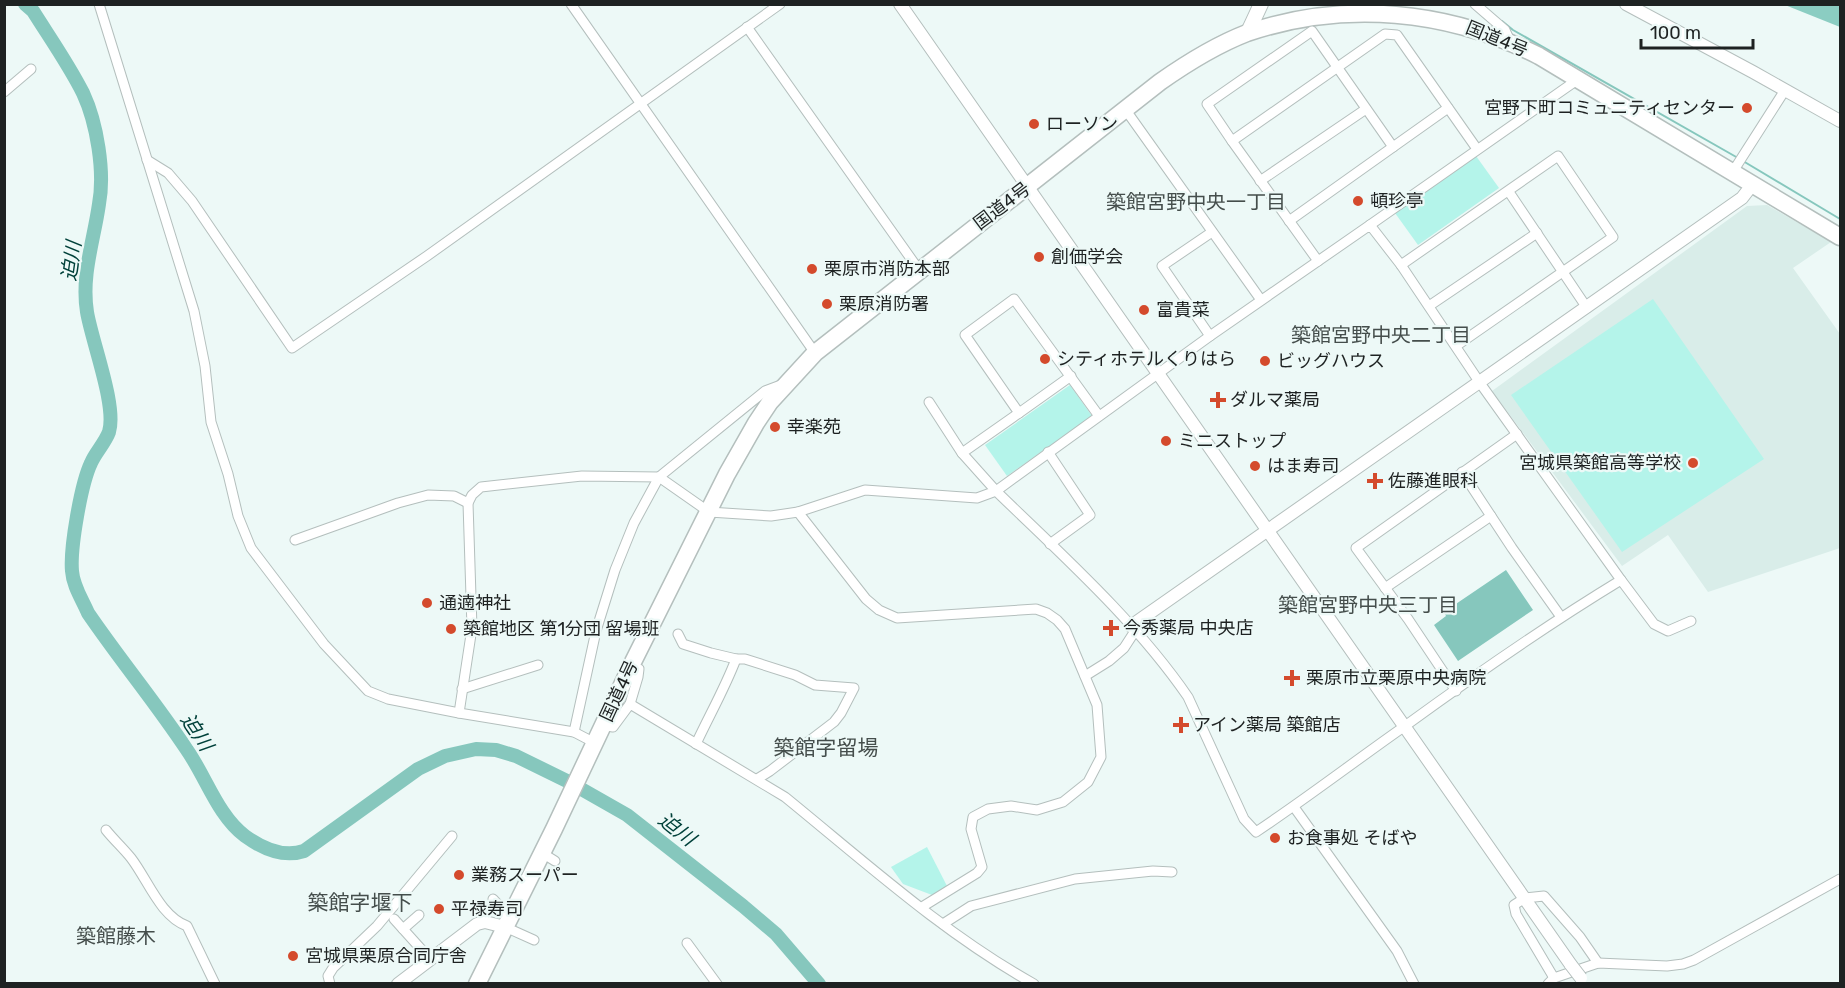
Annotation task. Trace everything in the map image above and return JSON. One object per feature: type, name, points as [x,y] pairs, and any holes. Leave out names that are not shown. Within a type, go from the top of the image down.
[{"type":"highway","name":"国道4号","points":[[477,984],[507,922],[549,857],[554,829],[631,666],[709,512],[756,423],[785,384],[815,352],[1187,63],[1248,32],[1316,15],[1374,8],[1439,18],[1510,42],[1577,80],[1738,164],[1752,184],[1840,237]]},
{"type":"main road","points":[[1248,32],[1261,4]]},
{"type":"street","points":[[99,4],[194,311],[205,366],[211,422],[228,474],[238,516],[251,548],[324,644],[368,690],[388,699],[574,732],[593,746]]},
{"type":"street","points":[[571,4],[815,352]]},
{"type":"street","points":[[147,160],[168,173],[192,201],[292,348],[641,105],[780,4]]},
{"type":"street","points":[[900,4],[1583,981]]},
{"type":"street","points":[[1475,4],[1504,30],[1510,42]]},
{"type":"street","points":[[1626,4],[1840,121]]},
{"type":"street","points":[[747,27],[919,270]]},
{"type":"street","points":[[1318,261],[1207,104],[1312,31],[1393,147]]},
{"type":"street","points":[[1232,141],[1385,34],[1397,35],[1477,149]]},
{"type":"street","points":[[4,92],[31,69]]},
{"type":"street","points":[[459,713],[472,628],[468,503],[472,495],[481,487],[582,476],[659,477],[709,512],[771,516],[798,512],[865,490],[977,498],[996,491],[1210,336],[1577,80]]},
{"type":"street","points":[[1738,164],[1785,90]]},
{"type":"street","points":[[1288,221],[1448,108]]},
{"type":"street","points":[[1125,109],[1261,300]]},
{"type":"street","points":[[1260,181],[1366,109]]},
{"type":"street","points":[[1401,265],[1558,156],[1613,237],[1456,346]]},
{"type":"street","points":[[1085,676],[1109,661],[1124,648],[1133,629],[1268,530],[1742,198],[1752,184]]},
{"type":"street","points":[[1509,192],[1587,308]]},
{"type":"street","points":[[1370,225],[1401,265],[1516,434],[1654,624],[1668,632],[1691,621]]},
{"type":"street","points":[[1210,336],[1162,266],[1212,232]]},
{"type":"street","points":[[1429,306],[1537,233]]},
{"type":"street","points":[[1020,413],[965,335],[1014,299],[1099,416]]},
{"type":"street","points":[[962,453],[1071,376]]},
{"type":"street","points":[[574,732],[596,631],[615,570],[634,523],[659,477],[765,391],[785,384]]},
{"type":"street","points":[[929,402],[962,453],[996,491],[1133,629],[1175,679],[1188,697],[1244,819],[1256,832],[1561,617],[1621,580]]},
{"type":"street","points":[[1456,691],[1408,619],[1356,548],[1516,434]]},
{"type":"street","points":[[1048,452],[1090,515],[1050,544]]},
{"type":"street","points":[[1462,472],[1561,617]]},
{"type":"street","points":[[295,540],[398,503],[428,495],[454,496],[468,503]]},
{"type":"street","points":[[798,512],[853,583],[879,610],[897,618],[1036,609],[1047,613],[1065,629],[1097,705],[1101,757],[1088,782],[1063,802],[1037,810],[1011,806],[988,809],[973,817],[971,830],[982,867],[977,873],[922,907]]},
{"type":"street","points":[[1385,588],[1491,516]]},
{"type":"street","points":[[678,634],[682,644],[736,659],[745,658],[795,675],[815,685],[854,688],[834,722],[757,779]]},
{"type":"street","points":[[696,744],[714,704],[726,685],[736,659]]},
{"type":"street","points":[[462,689],[538,665]]},
{"type":"street","points":[[603,724],[613,727],[630,704],[639,669],[631,666]]},
{"type":"street","points":[[630,704],[785,796],[943,924],[1001,965],[1034,984]]},
{"type":"street","points":[[1294,807],[1397,951],[1414,984]]},
{"type":"street","points":[[106,830],[131,857],[169,915],[177,923],[187,926],[215,984]]},
{"type":"street","points":[[330,984],[328,976],[333,968],[376,926],[452,836]]},
{"type":"street","points":[[943,924],[971,906],[1075,879],[1153,871],[1172,872]]},
{"type":"street","points":[[1598,963],[1580,937],[1544,896],[1525,898],[1514,905],[1516,914],[1551,981],[1598,963],[1667,966],[1683,964],[1840,879]]},
{"type":"street","points":[[493,899],[507,922],[534,940]]},
{"type":"street","points":[[404,929],[419,915]]},
{"type":"street","points":[[394,919],[430,959]]},
{"type":"street","points":[[398,984],[477,924],[507,922]]},
{"type":"street","points":[[687,942],[717,984]]},
{"type":"shaded area","points":[[1785,5],[1840,5],[1840,27]]},
{"type":"shaded area","points":[[1476,156],[1499,188],[1418,245],[1395,213]]},
{"type":"shaded area","name":"宮城県築館高等学校","points":[[1767,205],[1831,242],[1793,268],[1840,334],[1840,548],[1708,592],[1668,535],[1622,566],[1492,391],[1747,206]]},
{"type":"shaded area","points":[[1653,299],[1764,459],[1622,552],[1511,395]]},
{"type":"shaded area","points":[[1070,385],[1092,416],[1007,476],[985,445]]},
{"type":"shaded area","points":[[1506,570],[1533,610],[1458,661],[1434,625],[1446,616],[1444,612]]},
{"type":"shaded area","points":[[927,847],[947,886],[932,895],[903,884],[891,867]]},
{"type":"waterway","name":"迫川","points":[[25,4],[33,11],[83,93],[96,133],[100,163],[101,191],[87,271],[86,298],[87,312],[107,391],[111,421],[109,432],[87,473],[80,500],[74,532],[73,577],[88,613],[194,761],[227,818],[245,836],[259,845],[281,853],[304,851],[418,769],[445,756],[476,749],[496,750],[516,756],[569,782],[627,815],[776,934],[819,984]]},
{"type":"waterway","points":[[1502,21],[1513,30],[1738,158]]},
{"type":"waterway","points":[[1743,161],[1840,219]]},
{"type":"place","name":"宮野下町コミュニティセンター","points":[[1747,108]]},
{"type":"place","name":"ローソン","points":[[1034,124]]},
{"type":"place","name":"頓珍亭","points":[[1358,201]]},
{"type":"place","name":"創価学会","points":[[1039,257]]},
{"type":"place","name":"栗原市消防本部","points":[[812,269]]},
{"type":"place","name":"栗原消防署","points":[[827,304]]},
{"type":"place","name":"富貴菜","points":[[1144,310]]},
{"type":"place","name":"シティホテルくりはら","points":[[1045,359]]},
{"type":"place","name":"ビッグハウス","points":[[1265,361]]},
{"type":"place","name":"ダルマ薬局","points":[[1218,400]]},
{"type":"place","name":"幸楽苑","points":[[775,427]]},
{"type":"place","name":"ミニストップ","points":[[1166,441]]},
{"type":"place","name":"宮城県築館高等学校","points":[[1693,463]]},
{"type":"place","name":"はま寿司","points":[[1255,466]]},
{"type":"place","name":"佐藤進眼科","points":[[1375,481]]},
{"type":"place","name":"通遖神社","points":[[427,603]]},
{"type":"place","name":"今秀薬局 中央店","points":[[1111,628]]},
{"type":"place","name":"築館地区 第1分団 留場班","points":[[451,629]]},
{"type":"place","name":"栗原市立栗原中央病院","points":[[1292,678]]},
{"type":"place","name":"アイン薬局 築館店","points":[[1181,725]]},
{"type":"place","name":"お食事処 そばや","points":[[1275,838]]},
{"type":"place","name":"業務スーパー","points":[[459,875]]},
{"type":"place","name":"平禄寿司","points":[[439,909]]},
{"type":"place","name":"宮城県栗原合同庁舎","points":[[293,956]]},
{"type":"district","name":"築館宮野中央一丁目","points":[[1196,202]]},
{"type":"district","name":"築館宮野中央二丁目","points":[[1381,335]]},
{"type":"district","name":"築館宮野中央三丁目","points":[[1368,605]]},
{"type":"district","name":"築館字留場","points":[[826,748]]},
{"type":"district","name":"築館字堰下","points":[[360,903]]},
{"type":"district","name":"築館藤木","points":[[116,936]]}]
